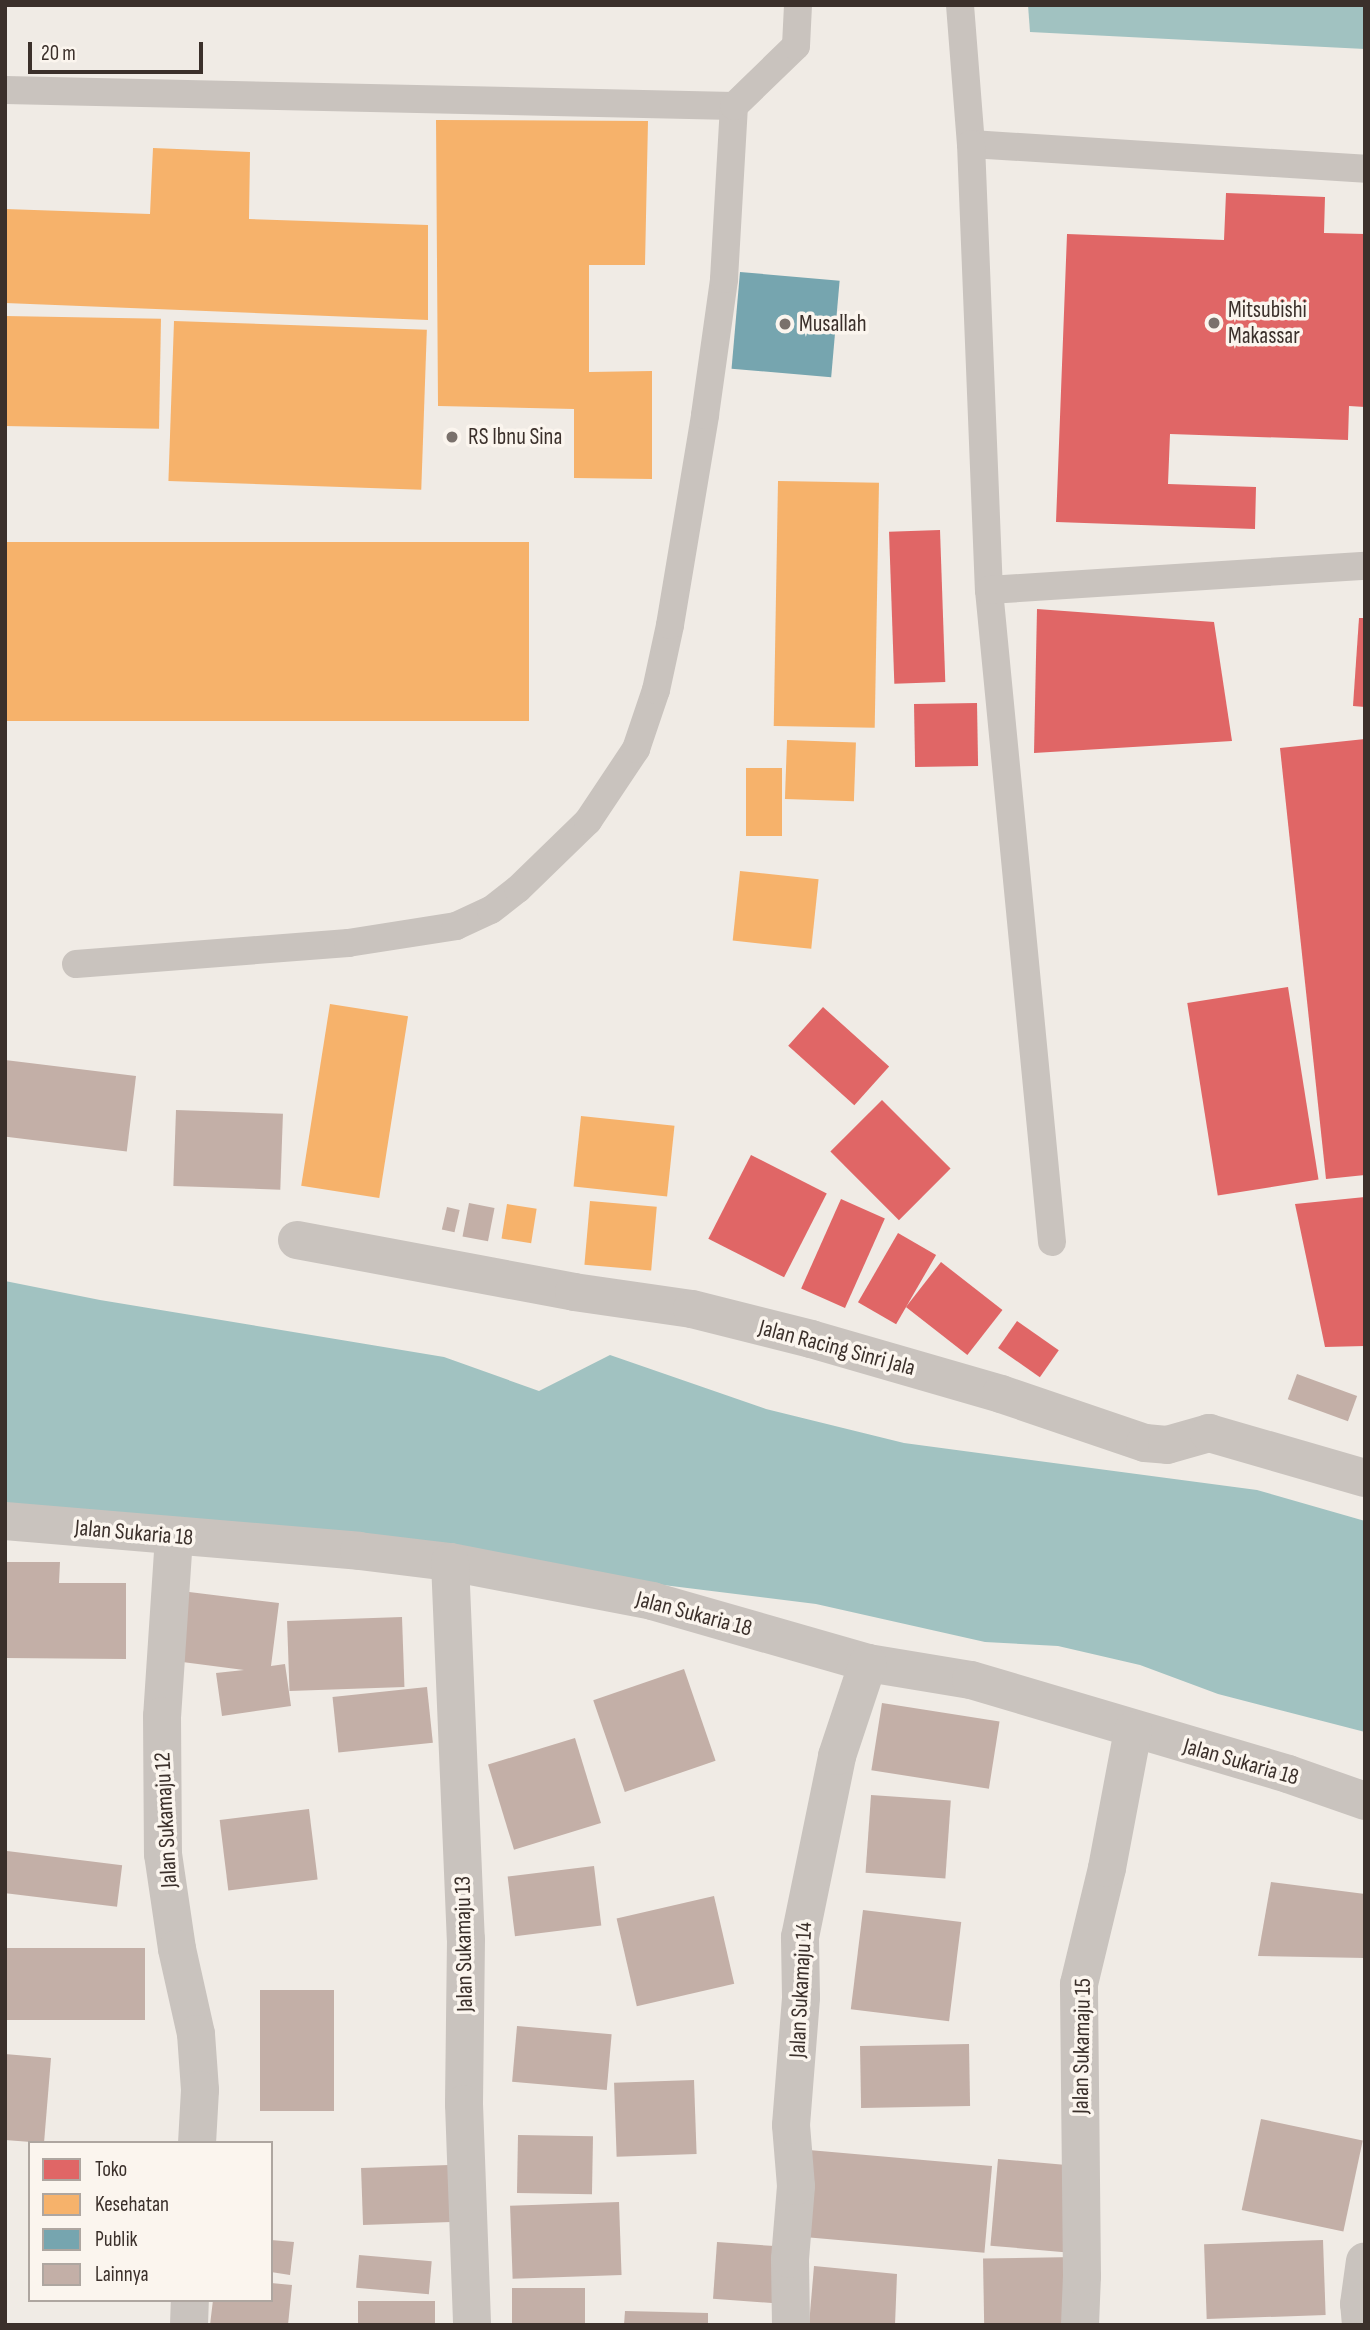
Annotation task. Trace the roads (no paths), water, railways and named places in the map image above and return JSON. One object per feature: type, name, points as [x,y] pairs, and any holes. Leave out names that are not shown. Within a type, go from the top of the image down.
[{"type":"street","name":"Jalan Racing Sinri Jala","points":[[297,1240],[574,1292],[692,1309],[811,1339],[988,1390],[1145,1443],[1167,1446],[1209,1433],[1365,1478]]},
{"type":"street","name":"Jalan Sukaria 18","points":[[5,1521],[359,1551],[450,1562],[652,1601],[868,1663],[971,1680],[1288,1774],[1365,1801]]},
{"type":"street","name":"Jalan Sukamaju 12","points":[[174,1537],[162,1716],[163,1854],[177,1949],[196,2034],[200,2090],[197,2141]]},
{"type":"street","name":"Jalan Sukamaju 13","points":[[450,1562],[466,1939],[464,2104],[472,2325]]},
{"type":"street","name":"Jalan Sukamaju 14","points":[[791,2325],[790,2259],[796,2186],[791,2125],[801,1997],[800,1937],[837,1756],[868,1663]]},
{"type":"street","name":"Jalan Sukamaju 15","points":[[1080,2325],[1083,2276],[1079,1984],[1107,1868],[1133,1730]]},
{"type":"street","points":[[1361,2325],[1359,2304],[1365,2261]]},
{"type":"street","points":[[189,2325],[190,2302]]},
{"type":"lane","points":[[76,964],[348,943],[456,926],[491,910],[519,889],[588,821],[636,749],[656,690],[667,638],[705,415],[724,279],[734,106],[796,46],[798,5]]},
{"type":"lane","points":[[960,5],[971,144],[989,590],[1052,1242]]},
{"type":"lane","points":[[5,90],[734,106]]},
{"type":"lane","points":[[971,144],[1365,169]]},
{"type":"lane","points":[[989,590],[1365,566]]},
{"type":"water","points":[[1028,5],[1365,5],[1365,49],[1030,32]]},
{"type":"water","points":[[5,1281],[100,1300],[444,1357],[539,1391],[610,1355],[766,1409],[904,1443],[1257,1490],[1365,1521],[1365,1732],[1218,1694],[1140,1665],[1058,1646],[985,1642],[816,1604],[5,1503]]},
{"type":"place","name":"Mitsubishi Makassar","points":[[1214,323]]},
{"type":"place","name":"Musallah","points":[[785,324]]},
{"type":"place","name":"RS Ibnu Sina","points":[[452,437]]}]
